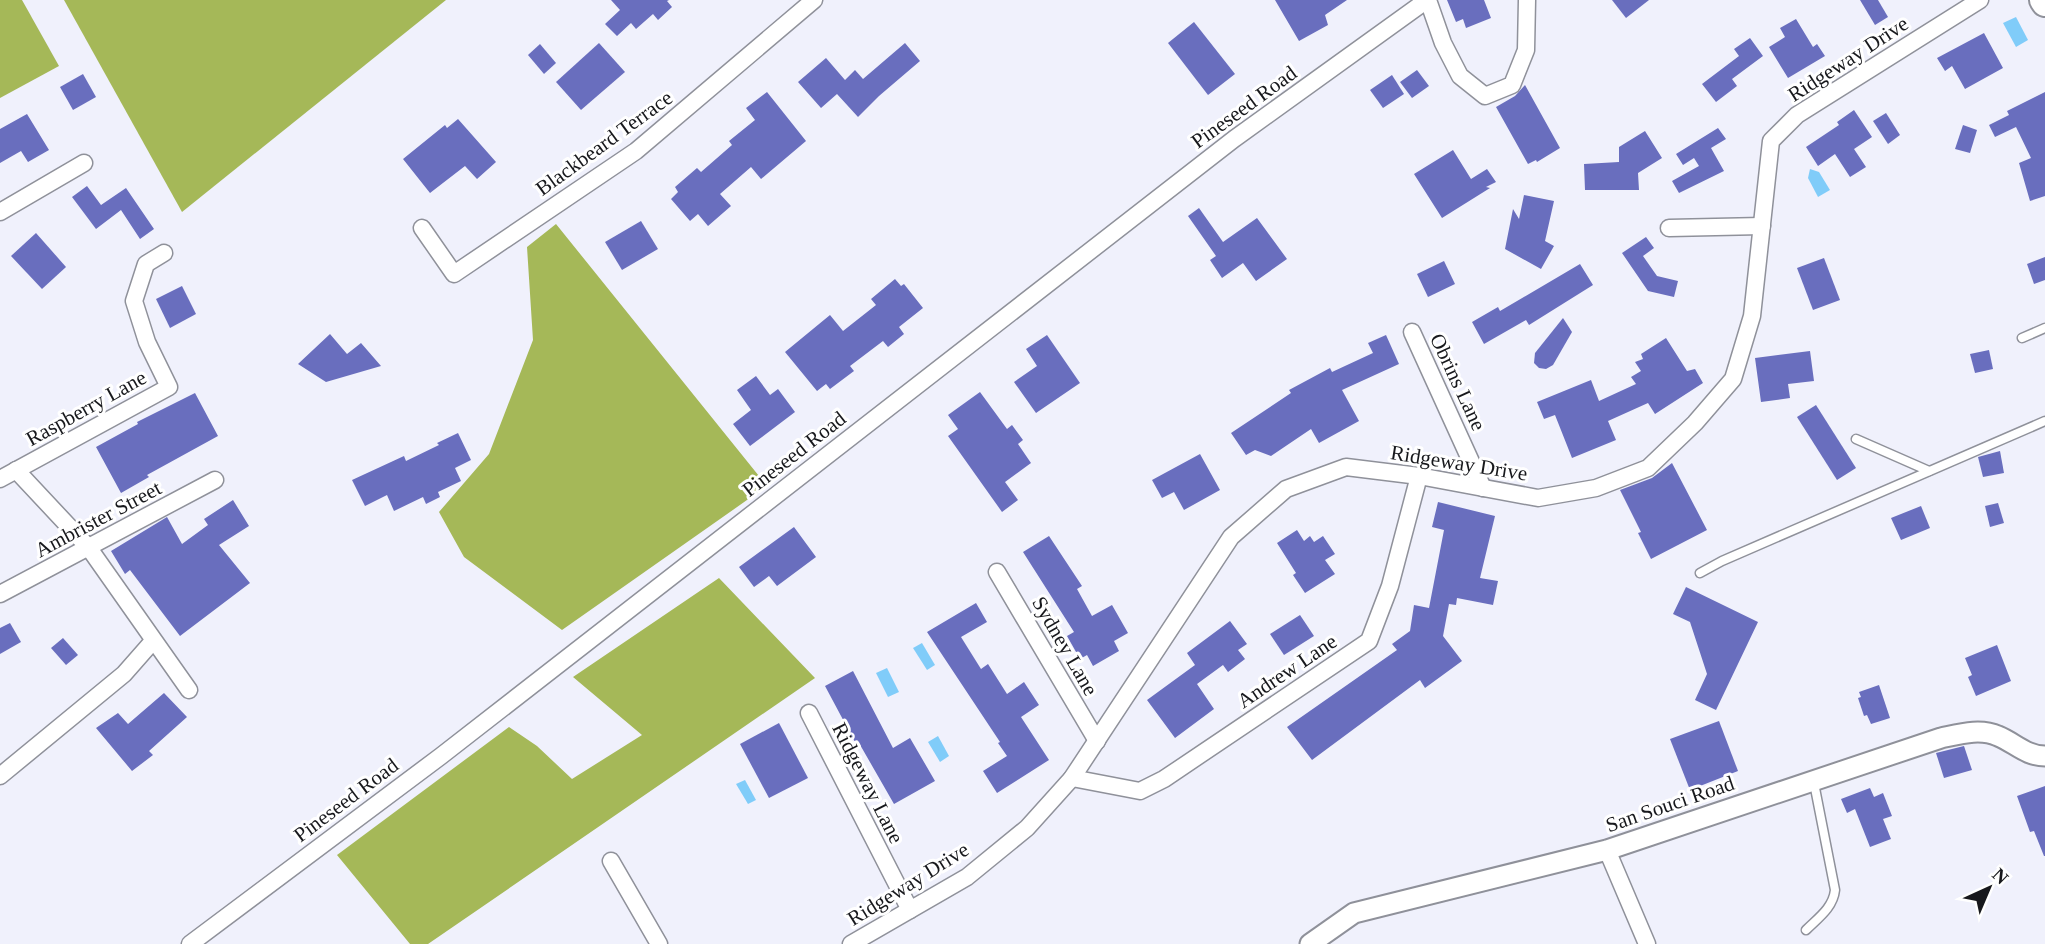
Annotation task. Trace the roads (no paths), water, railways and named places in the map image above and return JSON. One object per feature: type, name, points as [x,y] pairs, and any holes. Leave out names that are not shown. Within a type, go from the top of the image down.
[{"type":"street","name":"Blackbeard Terrace","points":[[422,228],[454,274],[636,150],[814,0]]},
{"type":"street","name":"Pineseed Road","points":[[190,944],[441,756],[1223,148],[1428,0],[1443,43],[1460,76],[1485,96],[1512,85],[1526,50],[1527,0]]},
{"type":"street","name":"Ridgeway Drive","points":[[851,944],[967,877],[1027,828],[1072,778],[1231,537],[1286,489],[1346,467],[1419,476],[1538,498],[1595,488],[1648,468],[1695,422],[1733,379],[1752,316],[1771,141],[1797,115],[1980,0]]},
{"type":"street","points":[[0,212],[85,163]]},
{"type":"street","points":[[1669,228],[1762,226]]},
{"type":"street","name":"Raspberry Lane","points":[[0,479],[169,387],[147,342],[134,301],[146,264],[164,253]]},
{"type":"street","name":"Obrins Lane","points":[[1412,332],[1483,488]]},
{"type":"street","points":[[16,470],[89,548],[189,690]]},
{"type":"street","name":"Andrew Lane","points":[[1072,778],[1140,791],[1164,779],[1369,641],[1390,586],[1419,476]]},
{"type":"street","name":"Ambrister Street","points":[[0,594],[215,480]]},
{"type":"street","name":"Sydney Lane","points":[[997,572],[1097,741]]},
{"type":"street","points":[[0,776],[124,674],[153,640]]},
{"type":"street","name":"Ridgeway Lane","points":[[809,713],[910,910]]},
{"type":"street","name":"San Souci Road","points":[[1310,944],[1354,914],[1607,850],[1941,738],[1974,732],[1997,735],[2032,756],[2045,756]]},
{"type":"street","points":[[1607,850],[1647,944]]},
{"type":"street","points":[[611,861],[659,944]]},
{"type":"lane","points":[[2022,338],[2045,328]]},
{"type":"lane","points":[[1700,573],[1722,561],[2045,421]]},
{"type":"lane","points":[[1856,439],[1929,471]]},
{"type":"lane","points":[[1806,930],[1830,906],[1835,890],[1813,780]]},
{"type":"water","points":[[2016,17],[2028,40],[2016,47],[2003,23]]},
{"type":"water","points":[[1810,169],[1819,172],[1830,190],[1818,197],[1808,178]]},
{"type":"water","points":[[922,643],[935,665],[927,670],[913,648]]},
{"type":"water","points":[[887,668],[899,692],[888,697],[876,673]]},
{"type":"water","points":[[938,736],[949,756],[940,762],[928,742]]},
{"type":"water","points":[[745,780],[756,800],[748,804],[736,784]]}]
